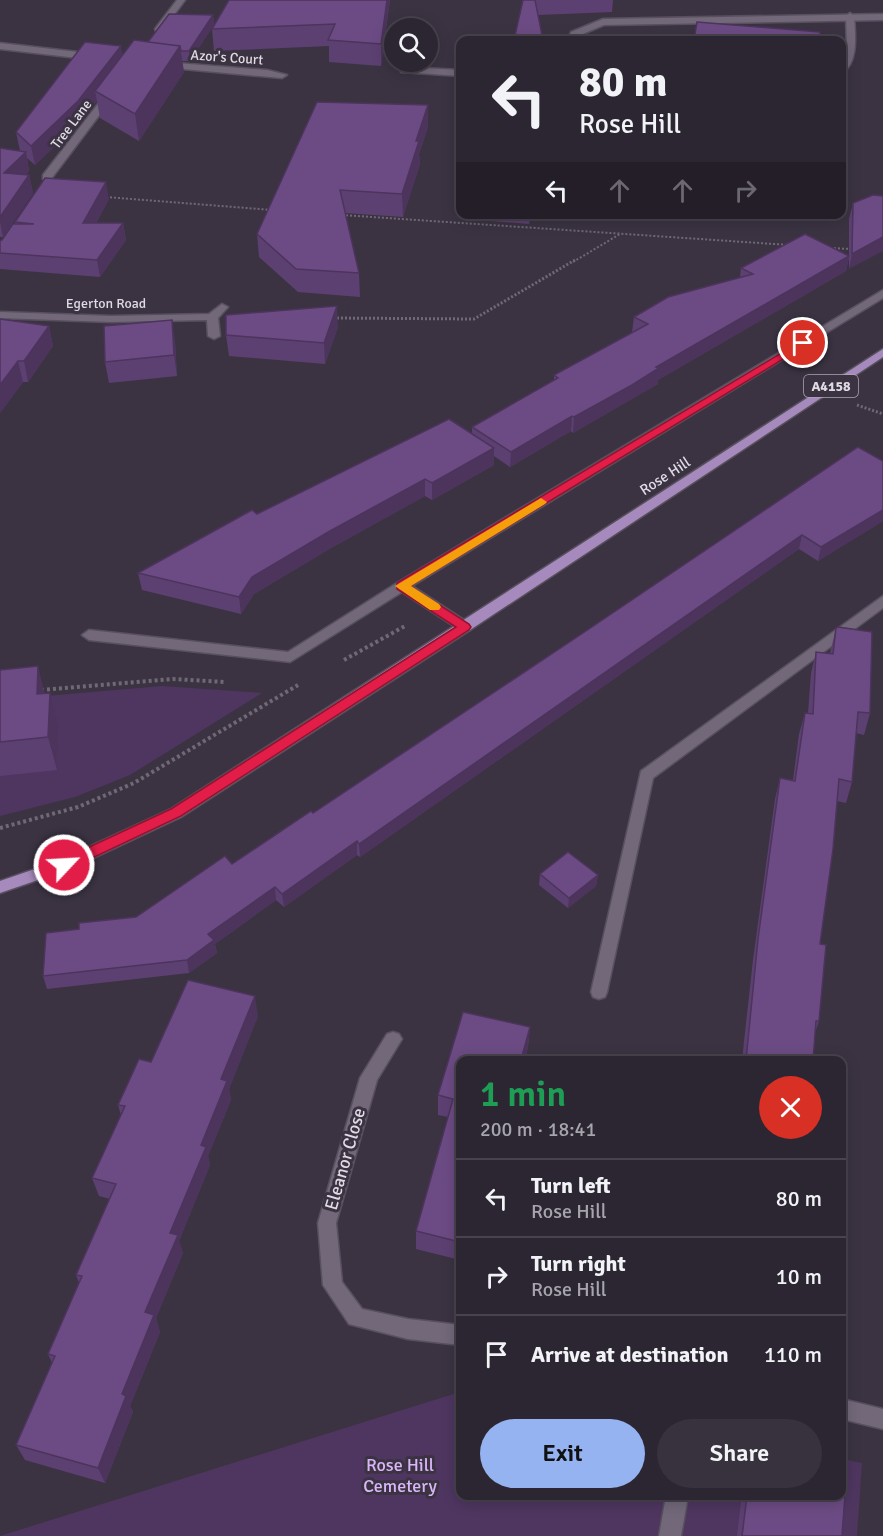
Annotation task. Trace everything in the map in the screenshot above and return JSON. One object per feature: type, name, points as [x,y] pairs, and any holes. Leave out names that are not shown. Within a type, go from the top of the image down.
[{"type":"main road","name":"Rose Hill","points":[[0,887],[64,865],[176,813],[465,627],[883,352]]},
{"type":"street","points":[[155,35],[181,0]]},
{"type":"street","points":[[846,61],[851,49],[849,16]]},
{"type":"street","points":[[573,36],[603,22],[883,16]]},
{"type":"street","points":[[0,46],[101,57]]},
{"type":"street","name":"Azor's Court","points":[[156,64],[282,75]]},
{"type":"street","points":[[438,72],[456,73]]},
{"type":"street","name":"Tree Lane","points":[[47,177],[115,88]]},
{"type":"street","points":[[89,635],[290,657],[402,586],[883,293]]},
{"type":"street","points":[[214,336],[212,317],[222,307]]},
{"type":"street","name":"Egerton Road","points":[[0,315],[111,319],[212,317]]},
{"type":"street","points":[[402,586],[465,627]]},
{"type":"street","points":[[599,992],[646,775],[883,601]]},
{"type":"street","name":"Eleanor Close","points":[[393,1039],[369,1078],[327,1222],[333,1285],[356,1317],[408,1329],[456,1335]]},
{"type":"street","points":[[846,1410],[883,1419]]},
{"type":"street","points":[[670,1536],[676,1500]]},
{"type":"path","points":[[101,196],[276,210]]},
{"type":"path","points":[[332,214],[800,246]]},
{"type":"path","points":[[332,318],[474,319],[621,233]]},
{"type":"path","points":[[823,248],[859,250]]},
{"type":"path","points":[[857,405],[883,414]]},
{"type":"path","points":[[337,663],[435,608]]},
{"type":"path","points":[[34,690],[173,679],[230,682]]},
{"type":"path","points":[[0,828],[78,807],[134,783],[308,680]]},
{"type":"path","points":[[286,685],[297,685]]},
{"type":"green space","points":[[162,686],[262,693],[130,775],[75,797],[0,816],[0,700]]},
{"type":"green space","name":"Rose Hill Cemetery","points":[[456,1393],[456,1500],[846,1500],[846,1460],[862,1463],[857,1536],[0,1536]]},
{"type":"building","points":[[229,0],[387,0],[381,44],[328,40],[335,24],[212,29]]},
{"type":"building","points":[[523,0],[535,0],[542,36],[515,36]]},
{"type":"building","points":[[169,14],[213,15],[189,51],[181,51],[180,46],[148,42]]},
{"type":"building","points":[[697,22],[820,32],[820,36],[695,36]]},
{"type":"building","points":[[134,40],[180,46],[135,114],[95,91]]},
{"type":"building","points":[[85,42],[121,46],[78,101],[31,146],[16,132]]},
{"type":"building","points":[[317,102],[428,105],[402,194],[340,190],[359,273],[296,269],[257,234]]},
{"type":"building","points":[[0,148],[26,152],[4,173],[29,175],[0,217]]},
{"type":"building","points":[[45,178],[106,182],[83,223],[123,223],[97,260],[0,253],[0,241],[13,224],[34,224],[15,222]]},
{"type":"building","points":[[873,195],[883,196],[883,237],[852,254],[853,203]]},
{"type":"building","points":[[805,234],[849,256],[656,367],[659,368],[632,385],[574,417],[572,416],[511,452],[472,427],[558,378],[554,375],[648,324],[634,317],[668,297],[753,274],[741,268]]},
{"type":"building","points":[[337,306],[324,343],[226,335],[226,315]]},
{"type":"building","points":[[0,319],[49,326],[24,361],[18,361],[0,385]]},
{"type":"building","points":[[172,320],[174,355],[105,362],[104,326]]},
{"type":"building","points":[[449,419],[494,448],[432,483],[425,479],[330,531],[252,577],[239,597],[138,573],[252,510],[257,514]]},
{"type":"building","points":[[858,447],[883,461],[883,510],[821,547],[802,535],[359,844],[357,841],[282,894],[275,887],[208,934],[214,940],[187,960],[43,976],[46,933],[79,929],[79,923],[136,917],[225,856],[232,864],[311,811],[313,813]]},
{"type":"building","points":[[836,628],[872,632],[870,713],[858,712],[852,782],[839,779],[833,849],[820,944],[826,945],[813,1056],[746,1056],[758,939],[780,778],[795,781],[805,713],[813,714],[816,652],[833,654]]},
{"type":"building","points":[[38,666],[37,694],[50,693],[48,737],[0,742],[0,670]]},
{"type":"building","points":[[568,852],[598,875],[569,898],[540,874]]},
{"type":"building","points":[[188,980],[255,996],[221,1079],[227,1081],[201,1145],[206,1147],[170,1233],[178,1235],[145,1312],[154,1315],[122,1394],[126,1396],[98,1468],[16,1445],[55,1356],[48,1354],[82,1276],[76,1275],[116,1184],[92,1178],[125,1106],[118,1105],[139,1059],[151,1062]]},
{"type":"building","points":[[463,1012],[530,1027],[522,1056],[456,1056],[456,1241],[416,1231],[453,1099],[438,1095]]},
{"type":"building","points":[[746,1500],[845,1500],[842,1536],[742,1536]]},
{"type":"slow traffic","points":[[434,607],[402,586],[541,502]]},
{"type":"route","points":[[64,865],[176,813],[465,627],[402,586],[803,343]]}]
